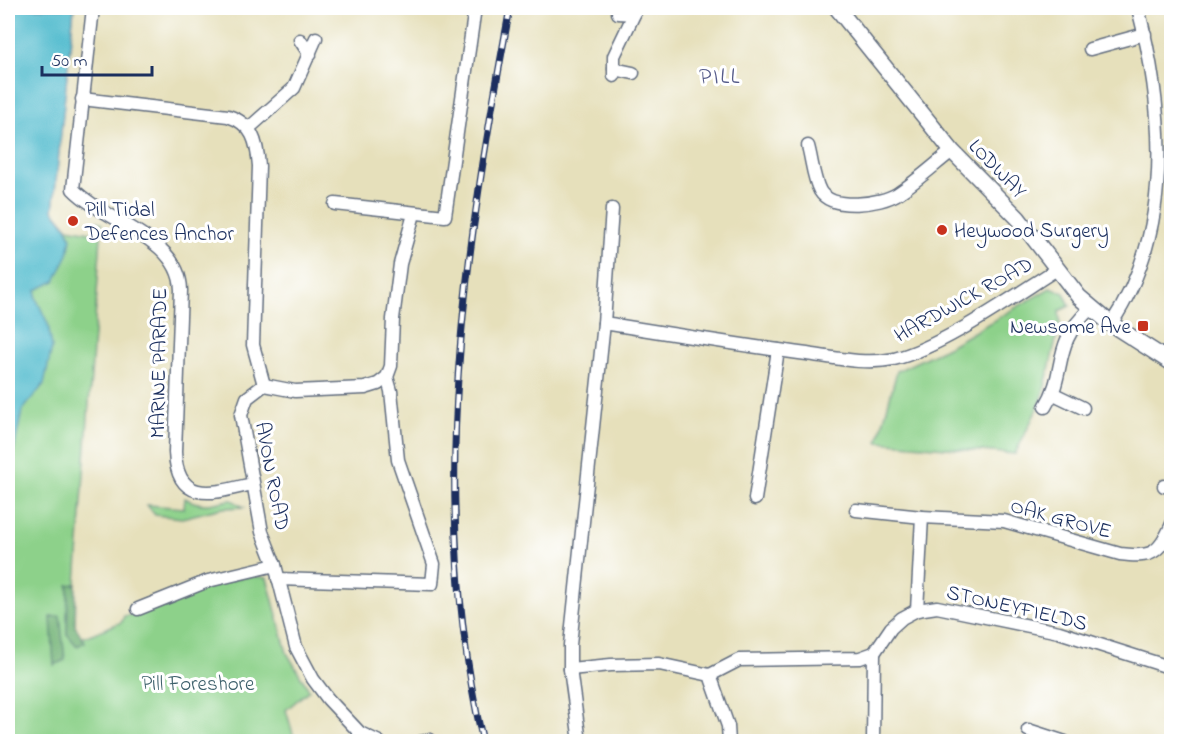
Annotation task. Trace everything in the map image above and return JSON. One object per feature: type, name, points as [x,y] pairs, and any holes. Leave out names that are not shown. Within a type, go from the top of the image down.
[{"type":"street","name":"MARINE PARADE","points":[[93,8],[73,189],[163,250],[175,265],[181,283],[175,452],[179,472],[189,487],[203,494],[252,484]]},
{"type":"street","points":[[335,204],[445,216],[475,8]]},
{"type":"street","name":"LODWAY","points":[[837,8],[952,151],[1018,218],[1090,308],[1172,363]]},
{"type":"street","points":[[1111,324],[1127,301],[1139,273],[1155,201],[1160,128],[1145,34],[1138,8]]},
{"type":"street","points":[[618,13],[635,10]]},
{"type":"street","points":[[633,73],[614,73],[616,51],[635,10]]},
{"type":"street","points":[[1090,49],[1145,34]]},
{"type":"street","points":[[249,128],[292,91],[316,38]]},
{"type":"street","points":[[300,40],[310,55]]},
{"type":"street","points":[[82,99],[228,116],[249,128],[257,146],[259,166],[253,350],[264,385],[296,390],[365,388],[387,378]]},
{"type":"street","points":[[808,146],[820,191],[829,200],[841,204],[870,202],[891,197],[952,151]]},
{"type":"street","points":[[580,741],[570,669],[576,584],[604,323],[612,209]]},
{"type":"street","points":[[278,579],[432,584],[434,564],[398,460],[391,391],[387,378],[391,366],[393,319],[400,264],[414,214]]},
{"type":"street","name":"HARDWICK ROAD","points":[[604,323],[870,362],[892,360],[914,352],[960,328],[1057,269]]},
{"type":"street","points":[[1045,408],[1054,394],[1063,345],[1072,327],[1090,308]]},
{"type":"street","points":[[755,499],[778,350]]},
{"type":"street","name":"AVON ROAD","points":[[264,385],[247,398],[241,415],[262,532],[275,565],[296,647],[313,679],[356,729],[377,741]]},
{"type":"street","points":[[1054,394],[1083,408]]},
{"type":"street","name":"OAK GROVE","points":[[856,510],[922,517],[1004,521],[1120,554],[1136,556],[1157,551],[1163,544],[1172,524]]},
{"type":"street","points":[[917,610],[922,517]]},
{"type":"street","points":[[138,609],[208,581],[275,565]]},
{"type":"street","name":"STONEYFIELDS","points":[[874,653],[896,623],[917,610],[938,607],[1059,632],[1172,668]]},
{"type":"street","points":[[570,669],[610,664],[659,664],[710,675],[739,660],[860,658],[874,653],[873,741]]},
{"type":"street","points":[[710,675],[728,726],[729,741]]},
{"type":"street","points":[[1028,730],[1065,741]]},
{"type":"green space","name":"Pill Foreshore","points":[[8,8],[74,8],[53,210],[68,228],[96,233],[97,221],[102,223],[76,584],[68,586],[67,634],[84,642],[82,638],[122,622],[124,616],[159,607],[233,579],[267,578],[287,653],[309,690],[286,710],[295,741],[8,741]]},
{"type":"green space","points":[[1050,288],[1064,293],[1070,306],[1059,311],[1060,322],[1042,399],[1015,454],[878,442],[897,371],[946,348]]},
{"type":"green space","points":[[185,498],[203,504],[232,500],[244,507],[222,508],[182,518],[155,515],[147,505],[184,508]]},
{"type":"green space","points":[[76,584],[75,626],[85,642],[77,646],[67,634],[68,585]]},
{"type":"green space","points":[[60,616],[65,660],[54,665],[51,617]]},
{"type":"water","points":[[8,8],[74,8],[53,210],[67,228],[71,238],[68,254],[55,281],[36,290],[36,298],[48,324],[52,347],[44,384],[22,411],[8,478]]},
{"type":"railway","points":[[483,742],[466,650],[457,558],[455,466],[458,374],[479,190],[510,8]]},
{"type":"place","name":"Pill Tidal Defences Anchor","points":[[73,221]]},
{"type":"place","name":"Heywood Surgery","points":[[942,230]]},
{"type":"place","name":"Newsome Ave","points":[[1143,326]]},
{"type":"district","name":"PILL","points":[[720,75]]}]
